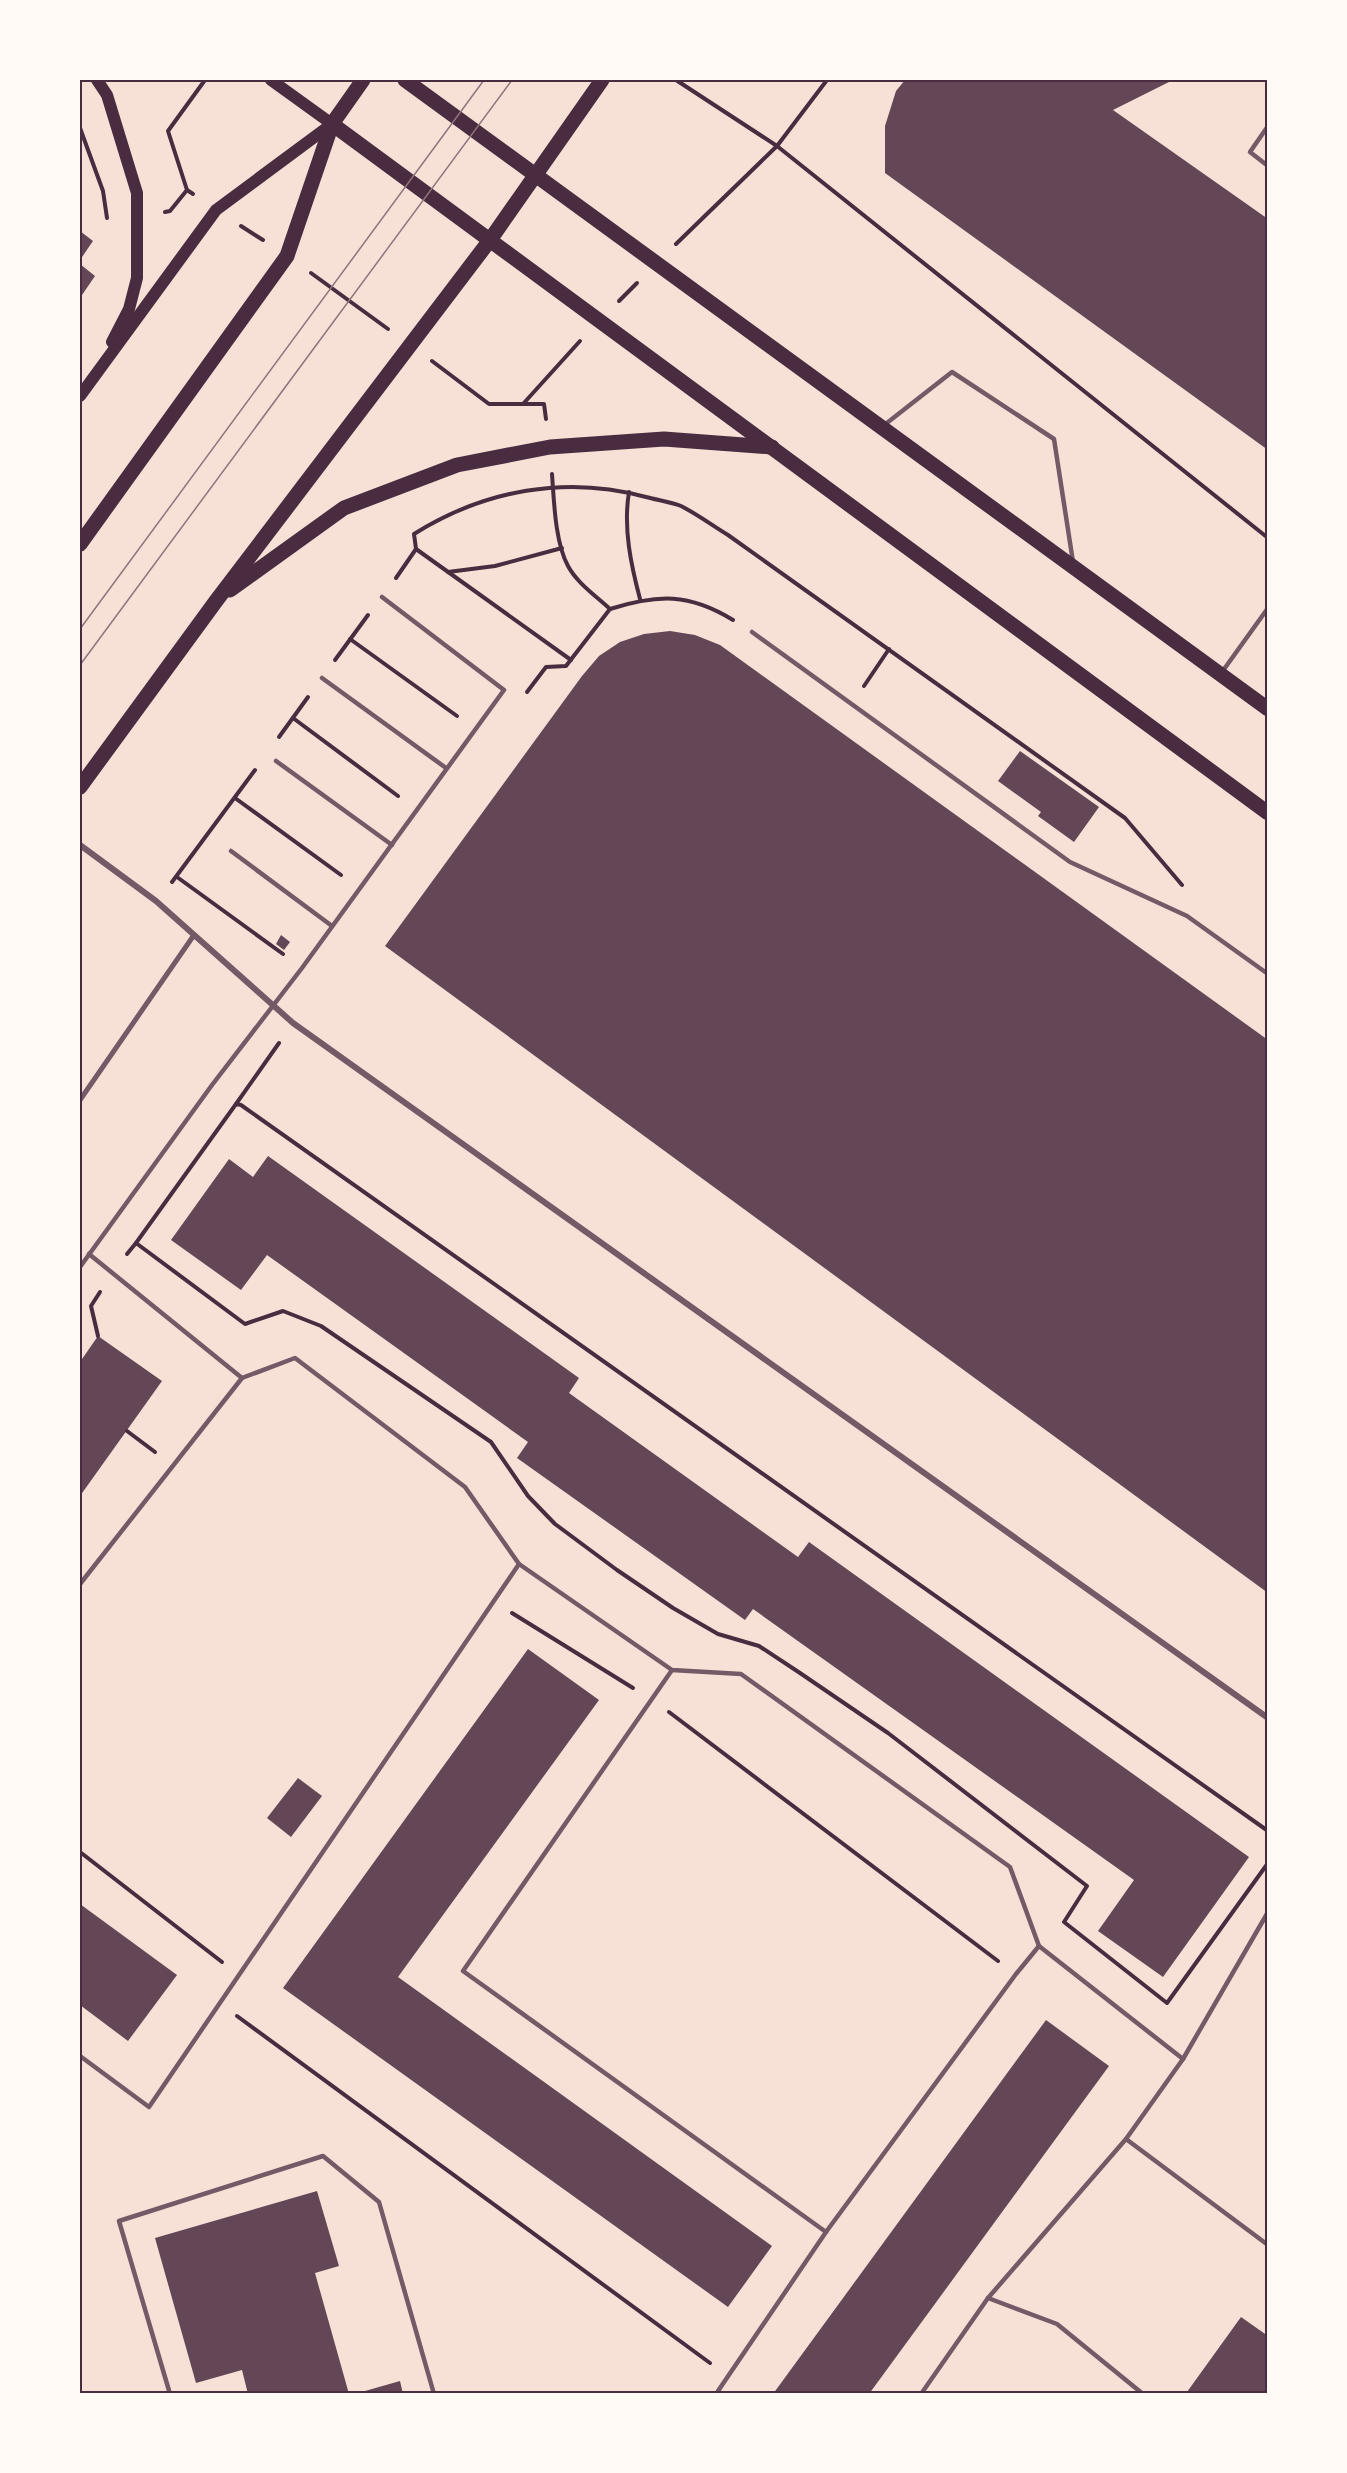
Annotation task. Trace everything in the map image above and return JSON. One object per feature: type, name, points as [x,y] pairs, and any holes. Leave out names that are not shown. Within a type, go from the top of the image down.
[{"type":"main road","points":[[96,373],[129,309],[137,278],[138,217],[137,193],[107,95],[97,80]]},
{"type":"main road","points":[[271,80],[1268,813]]},
{"type":"main road","points":[[80,544],[287,256],[332,124],[363,80]]},
{"type":"main road","points":[[405,80],[879,428],[1268,709]]},
{"type":"main road","points":[[80,787],[216,601],[490,240],[602,80]]},
{"type":"main road","points":[[80,396],[216,210],[332,124]]},
{"type":"main road","points":[[216,601],[344,508],[457,465],[550,447],[664,439],[772,447]]},
{"type":"street","points":[[80,845],[156,901],[293,1023],[1268,1718]]},
{"type":"street","points":[[80,1100],[194,935]]},
{"type":"lane","points":[[1268,126],[1250,152],[1268,166]]},
{"type":"lane","points":[[879,428],[952,372],[1054,440],[1074,567]]},
{"type":"lane","points":[[80,1267],[302,968],[504,690],[382,597]]},
{"type":"lane","points":[[1220,674],[1268,609]]},
{"type":"lane","points":[[752,632],[1070,862],[1187,916],[1268,974]]},
{"type":"lane","points":[[322,678],[446,768]]},
{"type":"lane","points":[[276,761],[392,845]]},
{"type":"lane","points":[[231,851],[332,926]]},
{"type":"lane","points":[[89,1254],[242,1378]]},
{"type":"lane","points":[[80,1584],[242,1378],[295,1359],[465,1487],[519,1564],[672,1670],[741,1674],[1010,1867],[1039,1946],[1183,2059]]},
{"type":"lane","points":[[80,2056],[149,2107],[519,1564]]},
{"type":"lane","points":[[672,1670],[463,1971],[826,2232]]},
{"type":"lane","points":[[921,2394],[988,2298],[1126,2139],[1183,2059],[1268,1912]]},
{"type":"lane","points":[[722,2394],[718,2391],[826,2232],[1039,1946]]},
{"type":"lane","points":[[1126,2139],[1268,2245]]},
{"type":"lane","points":[[170,2394],[119,2221],[323,2156],[379,2202],[434,2394]]},
{"type":"lane","points":[[988,2298],[1057,2324],[1143,2394]]},
{"type":"path","points":[[676,80],[777,146],[1268,538]]},
{"type":"path","points":[[685,86],[690,80]]},
{"type":"path","points":[[416,549],[414,534],[441,517],[473,503],[516,492],[553,487],[591,486],[629,492],[681,506],[728,535],[1125,818],[1181,885],[1191,892]]},
{"type":"path","points":[[553,487],[558,534],[567,566],[586,588],[610,609],[640,599],[670,597],[692,601],[718,610],[752,632]]},
{"type":"path","points":[[629,492],[627,505],[629,559],[640,599]]},
{"type":"path","points":[[447,572],[495,566],[562,548]]},
{"type":"path","points":[[350,639],[475,729]]},
{"type":"path","points":[[869,678],[889,649]]},
{"type":"path","points":[[293,718],[417,809]]},
{"type":"path","points":[[235,798],[360,888]]},
{"type":"path","points":[[177,877],[302,968]]},
{"type":"path","points":[[1268,1830],[241,1105],[236,1104],[136,1242],[245,1324],[283,1311],[321,1326],[491,1442],[528,1496],[555,1524],[617,1570],[673,1608],[718,1634],[759,1646],[888,1733],[1087,1886],[1064,1922],[1167,2003],[1268,1863]]},
{"type":"path","points":[[91,1306],[98,1335]]},
{"type":"path","points":[[127,1431],[173,1466]]},
{"type":"path","points":[[493,1602],[652,1700],[1016,1974]]},
{"type":"path","points":[[80,1852],[239,1975]]},
{"type":"path","points":[[219,2004],[729,2376]]},
{"type":"building","points":[[905,80],[1173,80],[1113,110],[1268,219],[1268,450],[885,173],[885,126],[896,91]]},
{"type":"building","points":[[80,231],[93,241],[80,260]]},
{"type":"building","points":[[80,264],[95,276],[80,298]]},
{"type":"building","points":[[670,631],[695,635],[720,645],[1268,1040],[1268,1593],[385,946],[582,676],[599,656],[620,642],[644,634]]},
{"type":"building","points":[[1020,751],[1099,807],[1074,842],[1038,816],[1041,812],[998,781]]},
{"type":"building","points":[[281,935],[290,942],[284,950],[276,944]]},
{"type":"building","points":[[268,1156],[579,1378],[569,1393],[798,1557],[809,1542],[1249,1857],[1163,1977],[1098,1931],[1134,1880],[753,1609],[745,1620],[517,1458],[528,1442],[267,1255],[241,1290],[171,1240],[229,1159],[253,1177]]},
{"type":"building","points":[[98,1336],[162,1381],[80,1496],[80,1362]]},
{"type":"building","points":[[528,1649],[599,1700],[398,1977],[772,2246],[728,2307],[283,1988]]},
{"type":"building","points":[[298,1778],[322,1796],[291,1837],[267,1818]]},
{"type":"building","points":[[80,1904],[177,1975],[128,2041],[80,2005]]},
{"type":"building","points":[[1046,2020],[1109,2066],[869,2394],[773,2394]]},
{"type":"building","points":[[317,2191],[339,2266],[315,2273],[349,2394],[248,2394],[242,2370],[196,2383],[155,2238]]},
{"type":"building","points":[[1241,2317],[1268,2336],[1268,2394],[1189,2394],[1187,2392]]},
{"type":"building","points":[[400,2381],[403,2394],[358,2394],[358,2393]]},
{"type":"tram line","points":[[80,629],[484,80]]},
{"type":"tram line","points":[[80,665],[512,80]]}]
